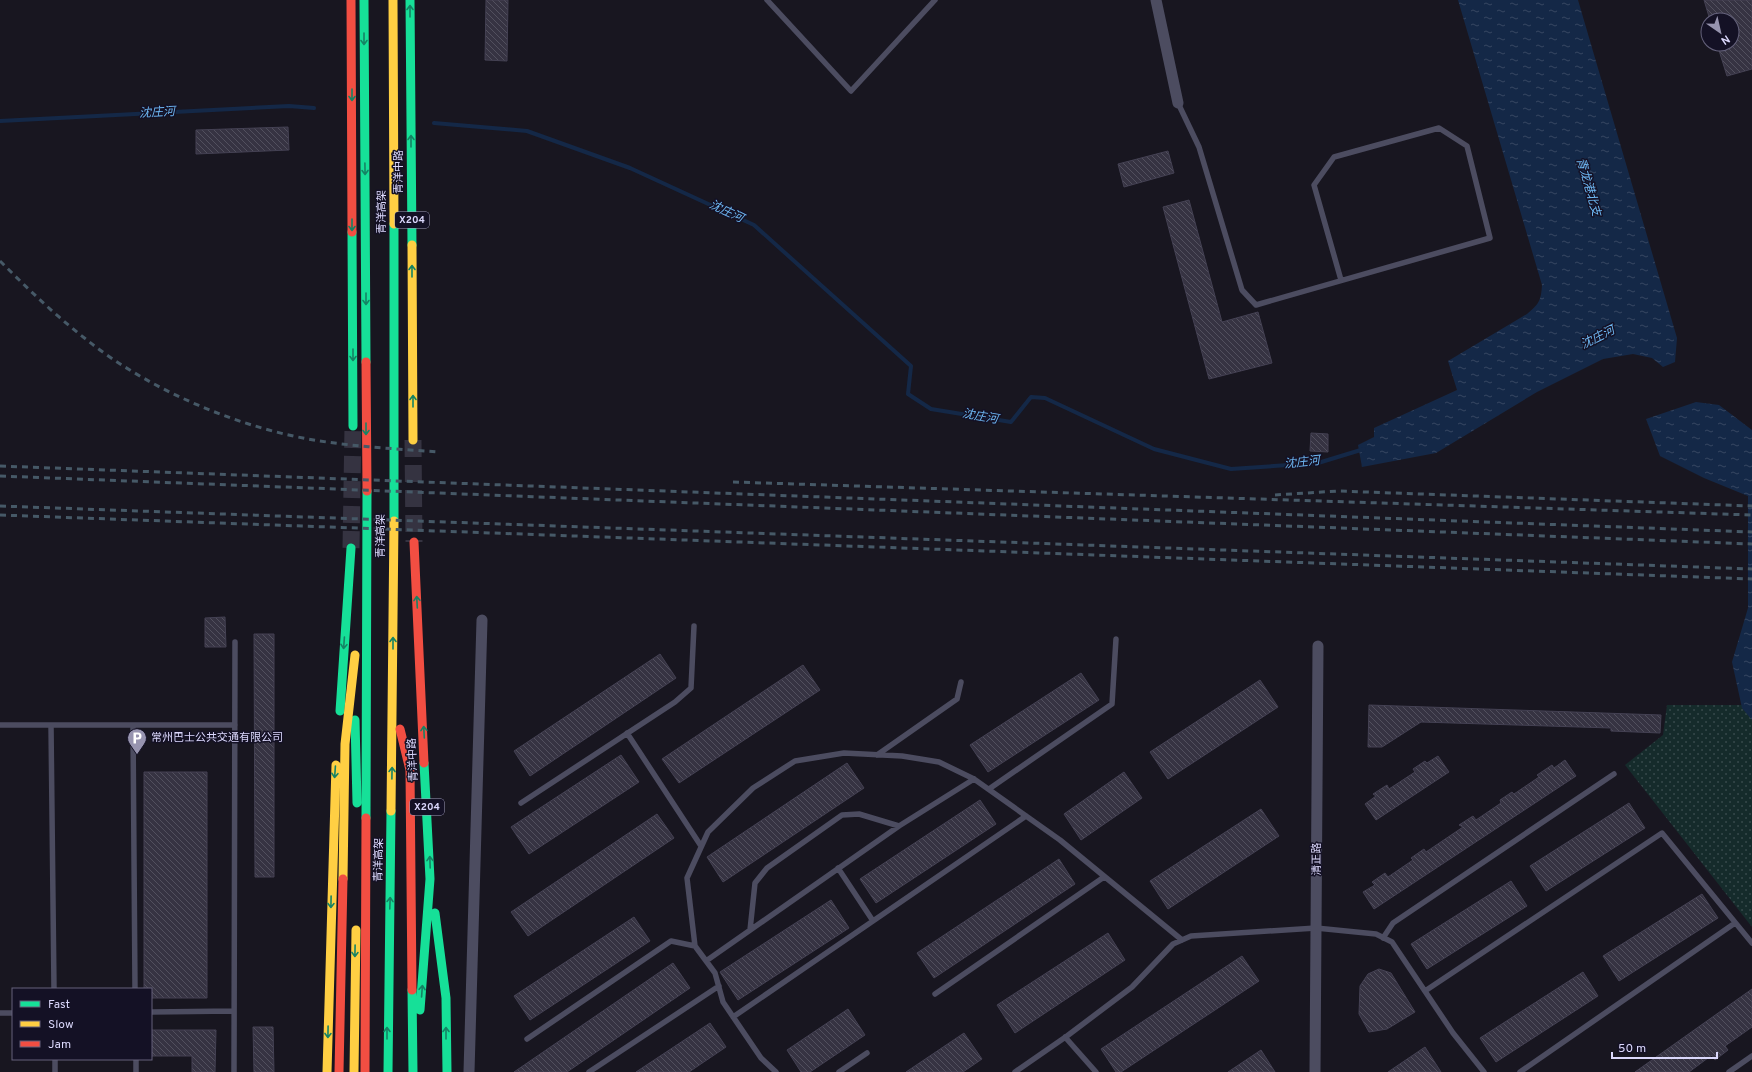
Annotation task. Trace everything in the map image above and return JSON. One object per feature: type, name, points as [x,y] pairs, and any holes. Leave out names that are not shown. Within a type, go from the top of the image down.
[{"type":"main road","points":[[351,0],[353,426]]},
{"type":"main road","name":"青洋高架","points":[[364,0],[366,550],[365,1072]]},
{"type":"main road","name":"青洋高架","points":[[388,1072],[387,991],[391,870],[393,700],[393,0]]},
{"type":"main road","name":"青洋中路","points":[[410,0],[413,440]]},
{"type":"main road","name":"青洋中路","points":[[414,542],[430,879],[414,1072]]},
{"type":"main road","points":[[327,1072],[334,795],[351,548],[357,819],[356,882]]},
{"type":"main road","points":[[339,1072],[346,744],[366,550]]},
{"type":"main road","points":[[393,700],[410,770],[414,1072]]},
{"type":"main road","points":[[430,879],[446,998],[447,1072]]},
{"type":"main road","points":[[354,1072],[356,922]]},
{"type":"street","points":[[1156,0],[1178,103]]},
{"type":"street","points":[[468,1072],[482,620]]},
{"type":"street","name":"清正路","points":[[1315,1072],[1318,646]]},
{"type":"lane","points":[[766,0],[851,91],[935,0]]},
{"type":"lane","points":[[1178,103],[1199,147],[1242,290],[1256,305],[1490,238],[1467,146],[1439,128],[1334,157],[1314,185],[1341,280]]},
{"type":"lane","points":[[521,803],[675,702],[691,688],[694,626]]},
{"type":"lane","points":[[989,790],[1112,704],[1116,640]]},
{"type":"lane","points":[[234,642],[234,1072]]},
{"type":"lane","points":[[877,755],[958,699],[961,682]]},
{"type":"lane","points":[[0,725],[234,725]]},
{"type":"lane","points":[[51,725],[54,988]]},
{"type":"lane","points":[[133,725],[135,988]]},
{"type":"lane","points":[[627,734],[701,846]]},
{"type":"lane","points":[[776,1072],[761,1058],[723,1002],[715,973],[695,946],[687,878],[708,832],[753,788],[795,762],[844,752],[939,762],[974,779],[1060,840],[1182,940]]},
{"type":"lane","points":[[1383,938],[1393,923],[1614,774]]},
{"type":"lane","points":[[706,961],[899,826],[974,779]]},
{"type":"lane","points":[[750,930],[755,883],[767,868],[842,816],[859,814],[899,826]]},
{"type":"lane","points":[[733,1017],[1026,816]]},
{"type":"lane","points":[[1425,991],[1662,833],[1752,943]]},
{"type":"lane","points":[[838,868],[873,921]]},
{"type":"lane","points":[[935,994],[1104,877]]},
{"type":"lane","points":[[1520,1072],[1735,923]]},
{"type":"lane","points":[[1015,1072],[1132,987],[1173,944],[1191,936],[1316,928],[1376,934],[1392,942],[1454,1033],[1484,1072]]},
{"type":"lane","points":[[527,1039],[671,941],[695,946]]},
{"type":"lane","points":[[589,1072],[719,986]]},
{"type":"lane","points":[[152,1012],[234,1011]]},
{"type":"lane","points":[[0,1013],[12,1013]]},
{"type":"lane","points":[[1065,1037],[1096,1072]]},
{"type":"lane","points":[[839,1072],[867,1053]]},
{"type":"lane","points":[[1729,1072],[1752,1056]]},
{"type":"lane","points":[[55,1060],[55,1072]]},
{"type":"lane","points":[[136,1060],[136,1072]]},
{"type":"green space","points":[[1667,705],[1752,705],[1752,927],[1625,765],[1663,735]]},
{"type":"water","name":"青龙港北支","points":[[1458,0],[1578,0],[1677,338],[1675,362],[1663,367],[1652,358],[1633,354],[1603,359],[1537,392],[1436,453],[1362,467],[1358,445],[1374,437],[1374,428],[1457,390],[1448,361],[1527,314],[1537,305],[1541,295],[1542,285]]},
{"type":"water","points":[[1696,402],[1719,405],[1752,430],[1752,720],[1742,708],[1732,662],[1748,608],[1748,496],[1704,478],[1660,456],[1646,419]]},
{"type":"building","points":[[486,0],[508,0],[507,61],[485,60]]},
{"type":"building","points":[[1704,0],[1752,0],[1752,69],[1727,76],[1720,52],[1740,52],[1740,12],[1708,12]]},
{"type":"building","points":[[288,127],[289,150],[196,154],[196,130]]},
{"type":"building","points":[[1168,151],[1174,173],[1124,187],[1118,164]]},
{"type":"building","points":[[1189,200],[1222,322],[1258,312],[1272,363],[1209,379],[1163,207]]},
{"type":"building","points":[[1311,433],[1328,434],[1328,452],[1310,451]]},
{"type":"building","points":[[225,617],[226,647],[205,647],[205,618]]},
{"type":"building","points":[[254,634],[274,634],[274,877],[255,877]]},
{"type":"building","points":[[660,654],[676,678],[530,776],[514,751]]},
{"type":"building","points":[[803,665],[820,690],[679,783],[662,759]]},
{"type":"building","points":[[1081,673],[1099,700],[988,772],[970,745]]},
{"type":"building","points":[[1260,680],[1278,707],[1168,779],[1150,752]]},
{"type":"building","points":[[1369,705],[1661,715],[1660,733],[1611,731],[1611,728],[1421,722],[1382,747],[1368,747]]},
{"type":"building","points":[[621,755],[639,782],[529,854],[511,827]]},
{"type":"building","points":[[1438,756],[1449,772],[1376,820],[1365,804],[1376,796],[1373,794],[1387,785],[1389,789],[1415,772],[1413,769],[1425,761],[1427,763]]},
{"type":"building","points":[[1565,760],[1576,776],[1374,909],[1363,892],[1375,885],[1372,882],[1385,873],[1388,877],[1413,860],[1411,858],[1424,849],[1426,852],[1463,827],[1459,825],[1473,816],[1476,820],[1501,803],[1500,800],[1512,792],[1514,794],[1539,777],[1537,775],[1552,765],[1554,768]]},
{"type":"building","points":[[847,763],[864,788],[723,882],[707,857]]},
{"type":"building","points":[[144,772],[207,772],[207,998],[152,998],[152,988],[144,988]]},
{"type":"building","points":[[1124,772],[1142,798],[1081,840],[1064,814]]},
{"type":"building","points":[[980,800],[996,824],[876,903],[860,879]]},
{"type":"building","points":[[1629,803],[1645,828],[1546,891],[1530,866]]},
{"type":"building","points":[[1261,809],[1279,836],[1168,909],[1150,881]]},
{"type":"building","points":[[657,814],[674,838],[528,936],[511,912]]},
{"type":"building","points":[[1059,859],[1075,884],[934,978],[917,953]]},
{"type":"building","points":[[1511,881],[1527,906],[1427,969],[1411,944]]},
{"type":"building","points":[[1702,894],[1718,918],[1619,981],[1603,956]]},
{"type":"building","points":[[831,900],[849,928],[738,1000],[720,972]]},
{"type":"building","points":[[634,917],[650,941],[530,1020],[514,996]]},
{"type":"building","points":[[1108,933],[1125,960],[1015,1033],[997,1005]]},
{"type":"building","points":[[1242,956],[1259,981],[1121,1072],[1116,1072],[1101,1049]]},
{"type":"building","points":[[673,963],[690,988],[567,1072],[514,1072]]},
{"type":"building","points":[[1379,969],[1391,973],[1415,1012],[1387,1029],[1369,1032],[1359,1014],[1360,986],[1368,974]]},
{"type":"building","points":[[1583,972],[1598,996],[1496,1062],[1480,1038]]},
{"type":"building","points":[[1752,989],[1752,1027],[1725,1046],[1728,1050],[1715,1060],[1712,1055],[1689,1072],[1635,1072]]},
{"type":"building","points":[[848,1009],[865,1035],[810,1072],[801,1072],[787,1050]]},
{"type":"building","points":[[710,1023],[726,1047],[689,1072],[636,1072]]},
{"type":"building","points":[[253,1027],[273,1027],[274,1072],[254,1072]]},
{"type":"building","points":[[152,1030],[216,1030],[215,1072],[192,1072],[192,1056],[152,1056]]},
{"type":"building","points":[[964,1033],[982,1059],[963,1072],[906,1072]]},
{"type":"building","points":[[1425,1047],[1441,1072],[1388,1072]]},
{"type":"building","points":[[1261,1050],[1275,1072],[1228,1072]]},
{"type":"waterway","name":"沈庄河","points":[[0,121],[289,106],[314,108]]},
{"type":"waterway","name":"沈庄河","points":[[434,123],[527,131],[630,168],[754,225],[911,366],[908,394],[931,409],[1011,422],[1031,397],[1045,398],[1154,449],[1231,469],[1318,463],[1364,449]]},
{"type":"tunnel","points":[[351,548],[353,426]]},
{"type":"tunnel","points":[[413,440],[414,542]]},
{"type":"railway","points":[[0,261],[32,292],[87,340],[138,375],[197,405],[259,427],[320,441],[379,448],[438,452]]},
{"type":"railway","points":[[0,466],[1752,532]]},
{"type":"railway","points":[[0,476],[1752,544]]},
{"type":"railway","points":[[733,482],[1752,515]]},
{"type":"railway","points":[[1275,495],[1338,491],[1752,506]]},
{"type":"railway","points":[[0,506],[1752,569]]},
{"type":"railway","points":[[0,515],[1752,579]]},
{"type":"traffic: fast","points":[[364,0],[366,362]]},
{"type":"traffic: fast","points":[[410,0],[412,245]]},
{"type":"traffic: fast","points":[[394,224],[394,521]]},
{"type":"traffic: fast","points":[[352,232],[353,426]]},
{"type":"traffic: fast","points":[[366,818],[367,491]]},
{"type":"traffic: fast","points":[[340,711],[351,548]]},
{"type":"traffic: fast","points":[[355,720],[357,803]]},
{"type":"traffic: fast","points":[[420,1010],[430,879],[424,763]]},
{"type":"traffic: fast","points":[[388,1072],[391,811]]},
{"type":"traffic: fast","points":[[435,913],[446,998],[447,1072]]},
{"type":"traffic: fast","points":[[412,990],[413,1072]]},
{"type":"traffic: slow","points":[[393,0],[394,224]]},
{"type":"traffic: slow","points":[[412,245],[413,440]]},
{"type":"traffic: slow","points":[[391,811],[394,521]]},
{"type":"traffic: slow","points":[[343,879],[345,744],[355,655]]},
{"type":"traffic: slow","points":[[327,1072],[336,765]]},
{"type":"traffic: slow","points":[[354,1072],[356,930]]},
{"type":"traffic: jam","points":[[351,0],[352,232]]},
{"type":"traffic: jam","points":[[366,362],[367,491]]},
{"type":"traffic: jam","points":[[414,542],[424,763]]},
{"type":"traffic: jam","points":[[400,729],[410,770],[412,990]]},
{"type":"traffic: jam","points":[[365,1072],[366,818]]},
{"type":"traffic: jam","points":[[339,1072],[343,879]]},
{"type":"place","name":"常州巴士公共交通有限公司","points":[[137,755]]}]
